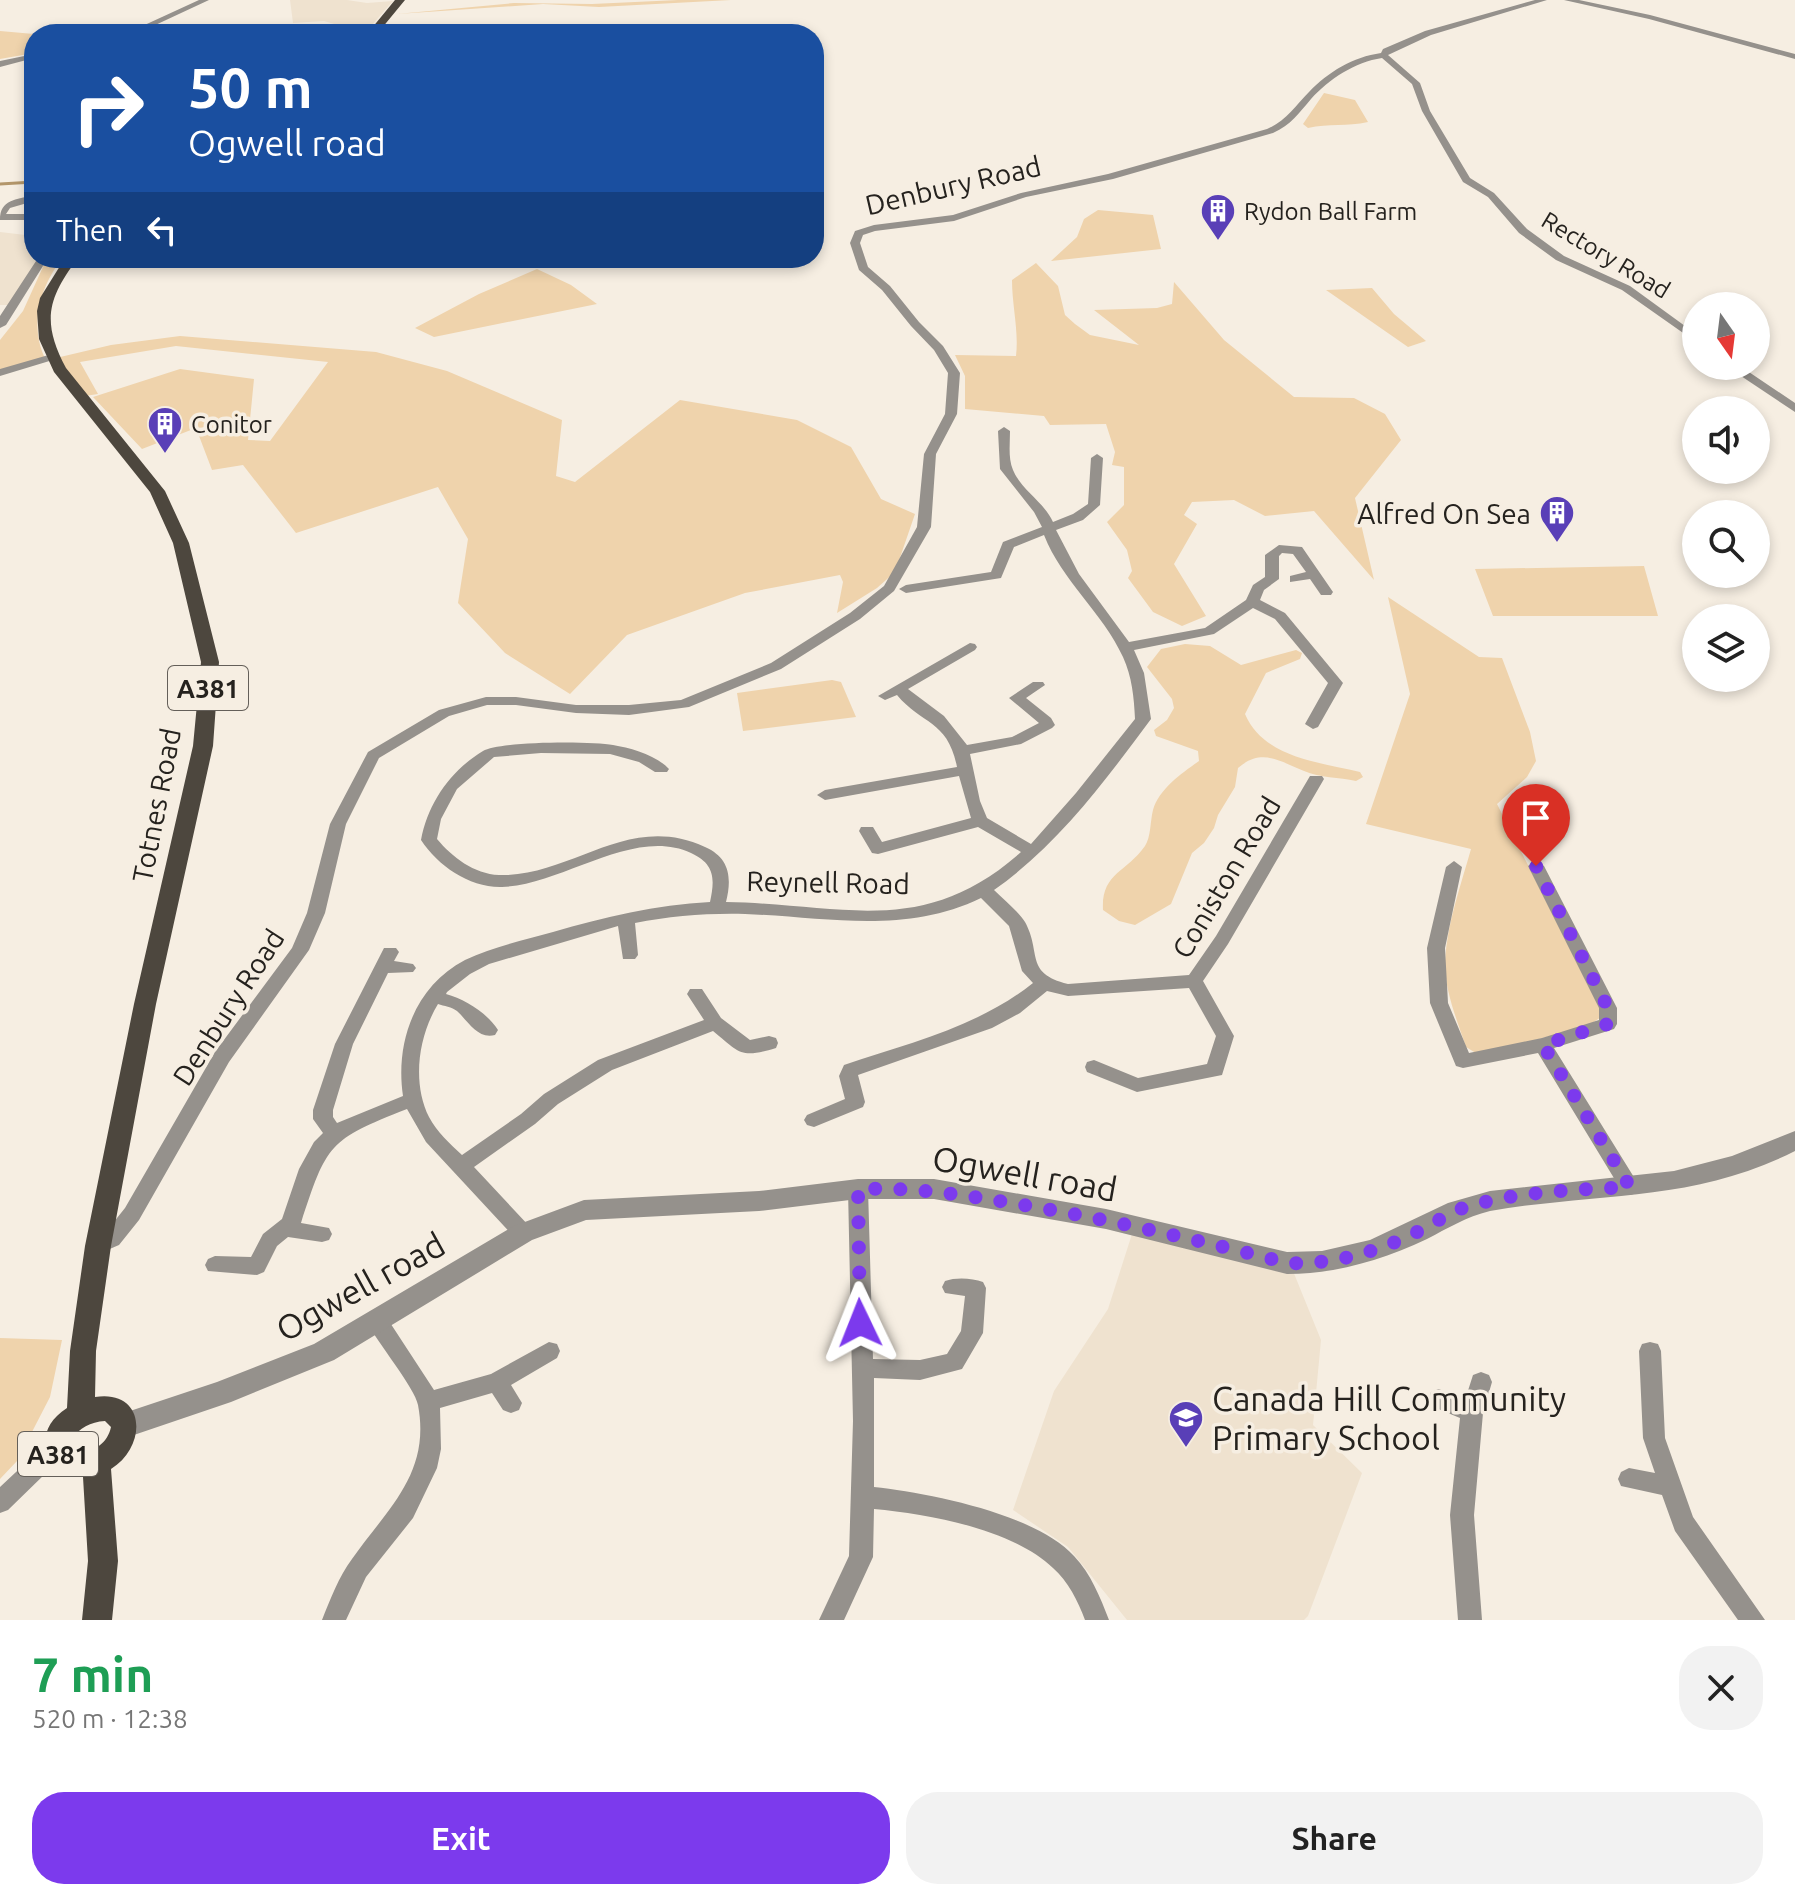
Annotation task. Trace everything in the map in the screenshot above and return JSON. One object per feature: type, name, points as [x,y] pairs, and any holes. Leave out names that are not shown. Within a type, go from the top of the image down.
[{"type":"main road","points":[[380,24],[400,0]]},
{"type":"main road","name":"Totnes Road","points":[[65,268],[46,296],[43,334],[52,357],[157,491],[181,543],[210,662],[200,760],[145,1004],[98,1246],[83,1351],[81,1413]]},
{"type":"main road","name":"A381","points":[[109,1408],[119,1413],[125,1425],[120,1444],[96,1463],[76,1466],[59,1455],[58,1439],[62,1429],[81,1413],[109,1408]]},
{"type":"main road","name":"A381","points":[[96,1463],[103,1529],[102,1594],[97,1620]]},
{"type":"street","points":[[151,24],[205,0]]},
{"type":"street","name":"Denbury Road","points":[[98,1246],[112,1239],[132,1214],[222,1057],[300,950],[316,913],[338,824],[373,755],[444,713],[486,701],[629,710],[684,704],[788,658],[855,616],[889,588],[924,527],[930,454],[951,414],[954,373],[939,348],[886,288],[863,268],[855,243],[859,233],[874,228],[954,218],[1024,195],[1110,177],[1270,131],[1290,122],[1309,97],[1340,72],[1362,60],[1384,55],[1386,51],[1428,33],[1543,0]]},
{"type":"street","points":[[1568,0],[1661,19],[1795,57]]},
{"type":"street","name":"Rectory Road","points":[[1384,55],[1416,83],[1426,111],[1462,176],[1491,195],[1523,231],[1560,258],[1626,288],[1682,329]]},
{"type":"street","points":[[0,64],[24,58]]},
{"type":"street","points":[[24,201],[7,206],[0,216],[24,218]]},
{"type":"street","points":[[16,219],[24,225]]},
{"type":"street","points":[[0,325],[37,268]]},
{"type":"street","points":[[0,373],[52,357]]},
{"type":"street","points":[[1753,380],[1795,408]]},
{"type":"street","points":[[1004,431],[1002,464],[1019,490],[1040,510],[1052,540],[1074,577],[1126,647],[1209,631],[1252,602],[1258,588],[1272,579],[1272,555],[1279,549],[1297,550],[1326,592]]},
{"type":"street","points":[[906,589],[996,575],[1008,545],[1078,517],[1094,505],[1097,458]]},
{"type":"street","points":[[1295,579],[1315,574]]},
{"type":"street","points":[[1252,602],[1280,616],[1336,683],[1313,724]]},
{"type":"street","points":[[970,647],[892,692],[905,696],[939,719],[962,751],[972,801],[980,821],[1033,852]]},
{"type":"street","name":"Reynell Road","points":[[523,1233],[435,1141],[419,1116],[414,1099],[408,1066],[410,1046],[418,1023],[453,976],[489,957],[583,928],[626,919],[717,908],[887,917],[930,911],[957,903],[1008,874],[1033,852],[1143,719],[1143,697],[1137,667],[1126,647]]},
{"type":"street","points":[[962,751],[1016,741],[1047,725],[1016,698],[1038,685]]},
{"type":"street","points":[[661,769],[644,759],[611,749],[541,748],[490,753],[451,786],[433,819],[429,840],[439,854],[457,868],[499,881],[531,877],[634,843],[666,842],[696,847],[717,863],[722,878],[717,908]]},
{"type":"street","points":[[825,795],[967,770]]},
{"type":"street","name":"Coniston Road","points":[[1044,984],[1068,990],[1194,981],[1222,940],[1316,779]]},
{"type":"street","points":[[867,831],[878,849],[980,821]]},
{"type":"street","points":[[1454,867],[1436,948],[1439,1003],[1463,1061],[1543,1045],[1608,1024],[1608,1008],[1536,866]]},
{"type":"street","points":[[814,1120],[856,1102],[848,1076],[851,1070],[986,1023],[1014,1008],[1044,984],[1031,971],[1017,924],[983,889]]},
{"type":"street","points":[[626,919],[629,955]]},
{"type":"street","points":[[335,1134],[323,1119],[323,1110],[344,1044],[386,959],[407,968]]},
{"type":"street","points":[[1094,1067],[1137,1085],[1215,1070],[1225,1036],[1194,981]]},
{"type":"street","points":[[696,994],[715,1023],[747,1048],[769,1043]]},
{"type":"street","points":[[435,997],[462,1005],[469,1015],[489,1030]]},
{"type":"street","points":[[461,1166],[551,1099],[605,1065],[715,1023]]},
{"type":"street","points":[[1543,1045],[1630,1187]]},
{"type":"street","points":[[215,1265],[257,1266],[270,1240],[291,1224],[309,1169],[321,1147],[357,1121],[414,1099]]},
{"type":"street","name":"Ogwell road","points":[[125,1425],[221,1393],[324,1352],[523,1233],[584,1210],[759,1201],[896,1187],[948,1191],[1106,1219],[1287,1263],[1310,1264],[1350,1257],[1393,1244],[1453,1211],[1471,1206],[1536,1193],[1669,1182],[1742,1162],[1795,1140]]},
{"type":"street","points":[[831,1620],[861,1557],[862,1368],[858,1189]]},
{"type":"street","points":[[291,1224],[294,1231],[322,1234]]},
{"type":"street","points":[[862,1368],[920,1370],[954,1362],[972,1333],[976,1288],[952,1287]]},
{"type":"street","points":[[334,1620],[358,1569],[405,1510],[426,1468],[430,1449],[429,1401],[377,1321]]},
{"type":"street","points":[[429,1401],[497,1382],[549,1351]]},
{"type":"street","points":[[1650,1351],[1654,1438],[1683,1523],[1753,1620]]},
{"type":"street","points":[[497,1382],[511,1403]]},
{"type":"street","points":[[1470,1620],[1463,1565],[1462,1515],[1472,1413],[1481,1382]]},
{"type":"street","points":[[1439,1399],[1472,1413]]},
{"type":"street","points":[[0,1502],[39,1465],[59,1455]]},
{"type":"street","points":[[1629,1479],[1669,1486]]},
{"type":"street","points":[[863,1497],[901,1499],[1024,1537],[1062,1558],[1087,1595],[1097,1620]]},
{"type":"shaded area","points":[[290,0],[393,1],[373,24],[293,23]]},
{"type":"shaded area","points":[[731,0],[599,7],[543,4],[397,14],[514,3],[592,4]]},
{"type":"shaded area","points":[[0,31],[24,33],[24,55],[0,59]]},
{"type":"shaded area","points":[[1324,93],[1355,100],[1368,122],[1308,128],[1303,124]]},
{"type":"shaded area","points":[[1098,210],[1153,215],[1161,249],[1051,261],[1077,237],[1084,219]]},
{"type":"shaded area","points":[[0,232],[24,235],[24,268],[37,268],[13,305],[0,305]]},
{"type":"shaded area","points":[[1036,263],[1058,286],[1065,315],[1090,335],[1139,345],[1094,310],[1157,308],[1172,304],[1174,282],[1224,340],[1294,397],[1354,398],[1385,414],[1401,440],[1355,498],[1374,580],[1314,511],[1265,516],[1234,500],[1192,502],[1184,515],[1197,524],[1174,564],[1206,616],[1182,626],[1153,612],[1128,578],[1132,571],[1127,550],[1107,522],[1124,505],[1124,467],[1112,465],[1115,452],[1106,424],[1050,425],[1044,416],[965,409],[965,376],[955,355],[1016,356],[1012,280]]},
{"type":"shaded area","points":[[42,268],[56,268],[39,306],[38,333],[45,358],[0,370],[0,340],[23,311]]},
{"type":"shaded area","points":[[537,269],[571,285],[597,304],[434,337],[415,328],[479,294]]},
{"type":"shaded area","points":[[1372,288],[1394,314],[1426,341],[1408,347],[1326,290]]},
{"type":"shaded area","points":[[180,336],[376,352],[447,371],[562,420],[556,476],[575,482],[680,400],[797,420],[851,447],[881,499],[915,514],[895,572],[877,588],[837,613],[843,582],[840,575],[745,593],[627,635],[570,694],[505,653],[458,603],[468,539],[438,487],[296,533],[243,465],[212,470],[196,428],[142,449],[93,397],[180,369],[254,379],[248,440],[270,441],[328,362],[176,346],[80,362],[98,394],[85,396],[56,358],[111,345]]},
{"type":"shaded area","points":[[1644,566],[1658,616],[1493,616],[1475,569]]},
{"type":"shaded area","points":[[1388,597],[1479,657],[1502,658],[1530,732],[1536,761],[1527,777],[1497,804],[1604,1015],[1588,1026],[1479,1055],[1466,1047],[1449,993],[1445,961],[1451,918],[1471,849],[1366,824],[1410,694]]},
{"type":"shaded area","points":[[1185,644],[1210,646],[1241,665],[1296,650],[1302,653],[1300,659],[1266,673],[1245,714],[1254,729],[1279,749],[1311,761],[1360,772],[1363,777],[1356,781],[1316,775],[1271,758],[1255,758],[1247,762],[1238,768],[1235,787],[1214,828],[1204,843],[1192,853],[1171,904],[1135,925],[1119,921],[1103,910],[1103,898],[1110,881],[1145,846],[1153,810],[1160,795],[1199,761],[1198,751],[1156,736],[1154,730],[1167,720],[1174,708],[1172,699],[1147,667],[1161,649]]},
{"type":"shaded area","points":[[832,680],[841,682],[856,717],[743,731],[737,693]]},
{"type":"shaded area","name":"Canada Hill Community Primary School","points":[[1132,1234],[1293,1271],[1321,1340],[1313,1425],[1362,1473],[1304,1620],[1127,1620],[1068,1547],[1013,1510],[1054,1391],[1108,1309]]},
{"type":"shaded area","points":[[0,1338],[62,1340],[50,1397],[17,1461],[0,1479]]},
{"type":"waterway","points":[[0,184],[24,183]]},
{"type":"place","name":"Rydon Ball Farm","points":[[1218,242]]},
{"type":"place","name":"Conitor","points":[[165,455]]},
{"type":"place","name":"Alfred On Sea","points":[[1557,544]]},
{"type":"place","name":"Canada Hill Community Primary School","points":[[1186,1449]]},
{"type":"route","points":[[860,1323],[858,1189],[896,1187],[948,1191],[1106,1219],[1287,1263],[1310,1264],[1350,1257],[1393,1244],[1453,1211],[1471,1206],[1536,1193],[1630,1187],[1543,1045],[1608,1024],[1608,1008],[1536,866]]}]
